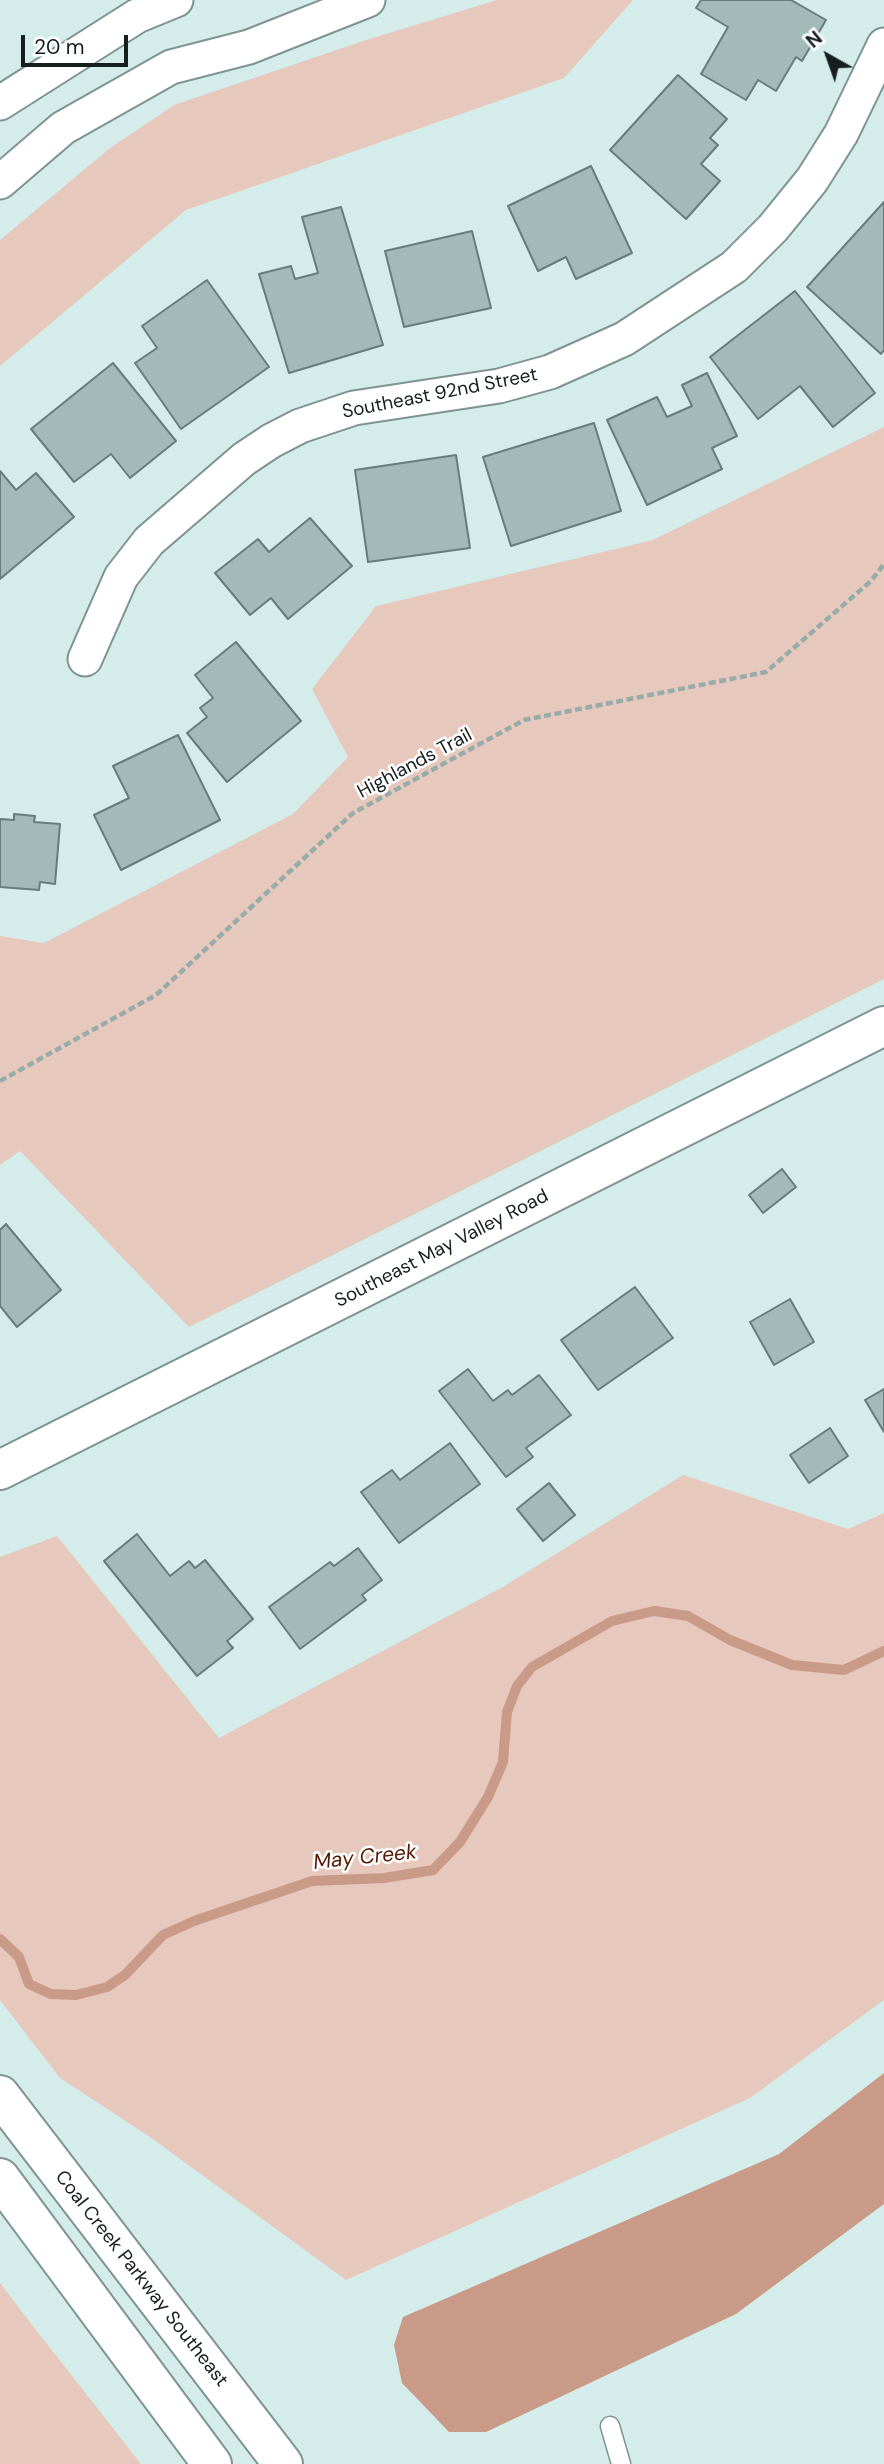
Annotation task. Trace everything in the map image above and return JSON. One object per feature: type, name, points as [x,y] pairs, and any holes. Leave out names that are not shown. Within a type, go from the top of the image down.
[{"type":"street","points":[[0,103],[137,16],[176,0]]},
{"type":"street","points":[[0,182],[62,128],[171,67],[249,47],[368,0]]},
{"type":"street","name":"Southeast 92nd Street","points":[[85,659],[121,577],[149,541],[244,459],[271,441],[354,408],[499,386],[550,372],[624,339],[734,267],[774,228],[812,180],[841,134],[884,46]]},
{"type":"street","name":"Southeast May Valley Road","points":[[0,1470],[884,1026]]},
{"type":"street","name":"Coal Creek Parkway Southeast","points":[[0,2095],[283,2464]]},
{"type":"street","points":[[0,2178],[212,2464]]},
{"type":"lane","points":[[610,2426],[621,2464]]},
{"type":"path","name":"Highlands Trail","points":[[0,1081],[156,995],[354,813],[524,720],[766,673],[871,581],[884,564]]},
{"type":"shaded area","points":[[497,0],[633,0],[564,78],[186,210],[0,366],[0,240],[110,148],[174,105],[366,40]]},
{"type":"shaded area","points":[[884,427],[884,979],[189,1327],[20,1151],[0,1165],[0,936],[44,943],[293,814],[348,757],[312,689],[376,606],[653,540]]},
{"type":"shaded area","points":[[683,1475],[848,1529],[884,1513],[884,2000],[750,2098],[346,2280],[150,2137],[60,2078],[0,2000],[0,1557],[57,1536],[219,1738],[501,1588]]},
{"type":"shaded area","points":[[884,2073],[884,2204],[736,2314],[486,2432],[449,2432],[402,2383],[394,2345],[403,2317],[779,2154]]},
{"type":"shaded area","points":[[0,2283],[29,2321],[141,2464],[0,2464]]},
{"type":"building","points":[[701,0],[791,0],[826,20],[802,61],[796,57],[776,91],[758,80],[746,100],[701,74],[728,27],[696,8]]},
{"type":"building","points":[[678,75],[727,119],[710,138],[718,145],[701,164],[720,181],[686,219],[610,150]]},
{"type":"building","points":[[591,166],[632,253],[576,279],[566,257],[538,271],[508,206]]},
{"type":"building","points":[[884,202],[884,350],[881,354],[807,287]]},
{"type":"building","points":[[341,207],[383,345],[289,373],[259,274],[291,266],[295,279],[318,273],[302,217]]},
{"type":"building","points":[[472,231],[491,308],[404,327],[385,251]]},
{"type":"building","points":[[207,280],[269,367],[181,429],[135,363],[157,348],[142,326]]},
{"type":"building","points":[[795,291],[875,393],[833,427],[800,386],[758,419],[710,357]]},
{"type":"building","points":[[113,363],[176,441],[130,478],[111,454],[74,482],[31,429]]},
{"type":"building","points":[[707,373],[737,436],[712,448],[722,469],[647,505],[607,420],[657,397],[667,417],[692,406],[682,385]]},
{"type":"building","points":[[594,423],[621,511],[511,546],[483,457]]},
{"type":"building","points":[[456,455],[470,548],[368,562],[355,470]]},
{"type":"building","points":[[0,471],[16,490],[36,473],[74,517],[0,579]]},
{"type":"building","points":[[310,518],[352,566],[288,619],[271,598],[250,615],[215,573],[258,539],[269,552]]},
{"type":"building","points":[[236,642],[301,721],[227,782],[187,733],[207,717],[200,708],[213,698],[195,675]]},
{"type":"building","points":[[178,735],[220,820],[121,870],[94,815],[129,798],[113,766]]},
{"type":"building","points":[[14,814],[35,816],[34,822],[60,824],[55,884],[40,882],[39,890],[0,887],[0,819],[14,820]]},
{"type":"building","points":[[782,1169],[796,1187],[763,1213],[749,1195]]},
{"type":"building","points":[[6,1224],[61,1290],[17,1327],[0,1306],[0,1230]]},
{"type":"building","points":[[635,1287],[673,1338],[598,1390],[561,1340]]},
{"type":"building","points":[[790,1299],[814,1342],[774,1365],[750,1322]]},
{"type":"building","points":[[468,1369],[493,1401],[508,1390],[512,1395],[539,1375],[571,1415],[526,1448],[533,1457],[506,1477],[439,1391]]},
{"type":"building","points":[[884,1389],[884,1432],[865,1400]]},
{"type":"building","points":[[830,1428],[848,1456],[809,1483],[790,1455]]},
{"type":"building","points":[[450,1443],[480,1484],[399,1543],[361,1492],[392,1470],[400,1480]]},
{"type":"building","points":[[549,1483],[575,1515],[543,1541],[517,1509]]},
{"type":"building","points":[[137,1534],[170,1576],[189,1561],[195,1568],[205,1560],[253,1619],[227,1641],[233,1648],[197,1676],[104,1561]]},
{"type":"building","points":[[358,1548],[382,1580],[362,1595],[366,1600],[300,1649],[269,1607],[330,1562],[334,1566]]},
{"type":"waterway","name":"May Creek","points":[[0,1939],[19,1957],[29,1984],[51,1994],[76,1995],[107,1987],[125,1975],[163,1935],[194,1921],[312,1881],[384,1878],[433,1870],[460,1842],[488,1797],[503,1762],[507,1712],[517,1686],[532,1667],[612,1621],[654,1611],[688,1616],[730,1640],[792,1665],[844,1670],[884,1651]]}]
